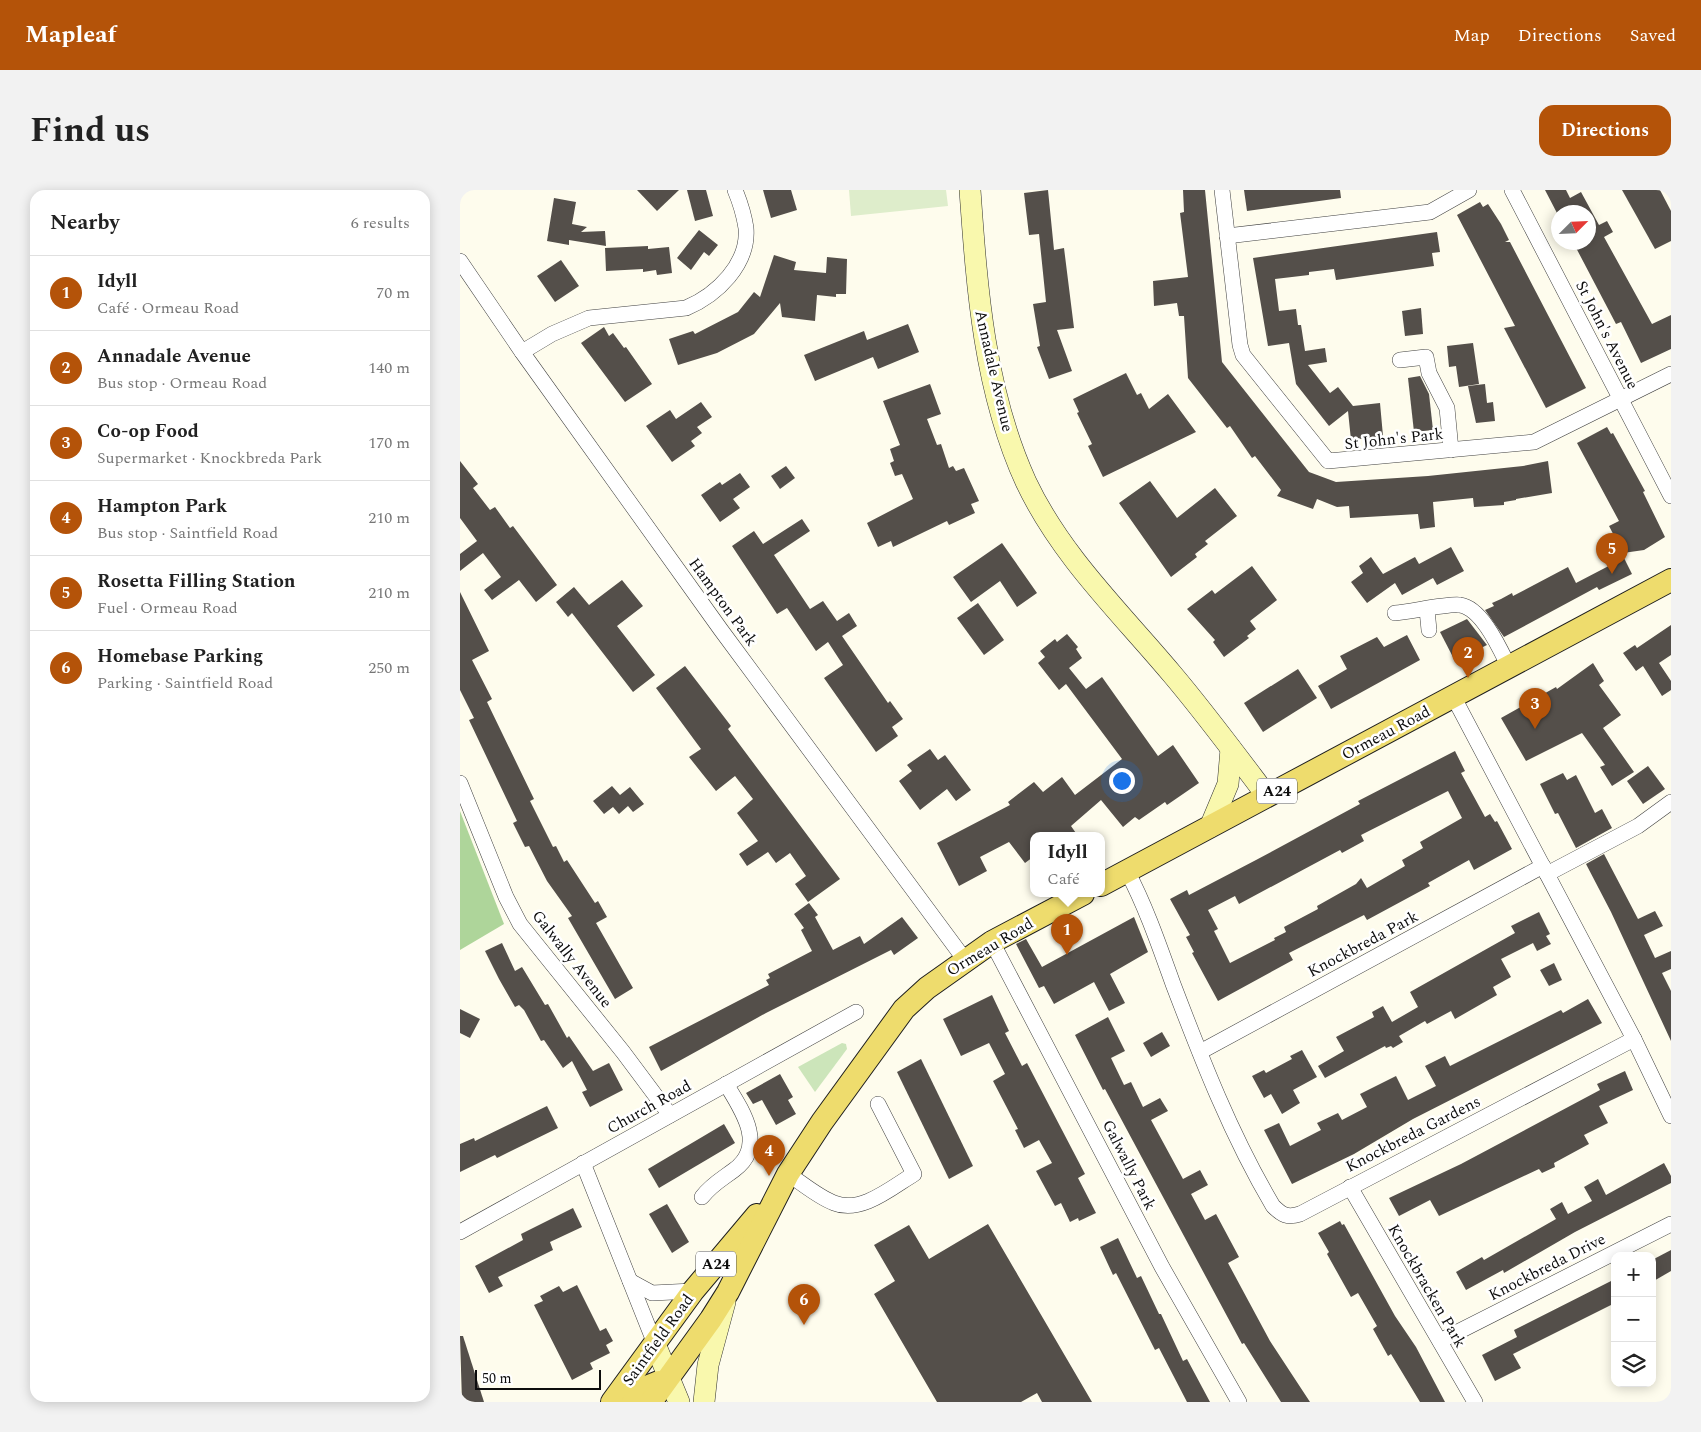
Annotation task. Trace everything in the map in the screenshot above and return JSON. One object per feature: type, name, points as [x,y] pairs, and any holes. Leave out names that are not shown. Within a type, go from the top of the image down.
[{"type":"main road","name":"Ormeau Road","points":[[1105,883],[1671,580]]},
{"type":"main road","name":"Ormeau Road","points":[[904,1010],[927,988],[992,942],[1077,897]]},
{"type":"main road","name":"Saintfield Road","points":[[651,1402],[670,1378],[728,1292],[785,1180],[822,1122],[904,1010]]},
{"type":"main road","name":"Saintfield Road","points":[[612,1402],[693,1291],[785,1180]]},
{"type":"main road","points":[[655,1344],[683,1330],[753,1243]]},
{"type":"main road","points":[[633,1402],[644,1388],[670,1378]]},
{"type":"street","points":[[522,352],[552,334],[589,318],[686,308],[699,302],[714,291],[727,279],[744,248],[746,229],[735,190]]},
{"type":"street","name":"Annadale Avenue","points":[[970,190],[978,299],[986,348],[996,398],[1026,481],[1044,515],[1084,575],[1172,674],[1268,796]]},
{"type":"street","name":"St John's Park","points":[[1222,190],[1240,345],[1243,355],[1328,462],[1534,442],[1671,374]]},
{"type":"street","points":[[1227,236],[1430,212],[1469,190]]},
{"type":"street","name":"St John's Avenue","points":[[1512,190],[1671,496]]},
{"type":"street","name":"Hampton Park","points":[[460,261],[522,352],[721,630],[965,960]]},
{"type":"street","points":[[1400,360],[1426,357],[1429,373],[1447,408],[1451,450]]},
{"type":"street","points":[[1395,614],[1448,605],[1459,604],[1467,607],[1476,614],[1492,635],[1509,667]]},
{"type":"street","points":[[1427,610],[1429,630]]},
{"type":"street","points":[[1454,696],[1634,1039],[1670,1113]]},
{"type":"street","points":[[1210,827],[1228,784],[1231,749]]},
{"type":"street","name":"Galwally Avenue","points":[[460,783],[506,897],[520,924],[623,1052],[670,1115]]},
{"type":"street","name":"Knockbreda Park","points":[[1200,1052],[1545,870],[1638,826],[1671,802]]},
{"type":"street","points":[[1127,871],[1147,914],[1200,1052]]},
{"type":"street","name":"Galwally Park","points":[[992,942],[1162,1267],[1240,1402]]},
{"type":"street","name":"Church Road","points":[[460,1232],[856,1012]]},
{"type":"street","name":"Knockbreda Gardens","points":[[1200,1052],[1238,1142],[1273,1206],[1282,1214],[1291,1217],[1634,1039]]},
{"type":"street","points":[[702,1198],[718,1180],[742,1163],[750,1146],[751,1134],[748,1122],[726,1084]]},
{"type":"street","points":[[785,1180],[831,1202],[850,1206],[873,1199],[914,1174],[878,1104]]},
{"type":"street","points":[[583,1163],[679,1402]]},
{"type":"street","name":"Knockbracken Park","points":[[1350,1187],[1475,1402]]},
{"type":"street","name":"Knockbreda Drive","points":[[1440,1341],[1671,1224]]},
{"type":"street","points":[[630,1281],[652,1293],[693,1291]]},
{"type":"street","points":[[704,1402],[708,1365],[728,1292]]},
{"type":"green space","points":[[849,190],[946,190],[948,206],[851,216]]},
{"type":"green space","points":[[460,811],[504,924],[460,950]]},
{"type":"green space","points":[[842,1043],[846,1044],[847,1049],[815,1092],[798,1067]]},
{"type":"building","points":[[637,190],[679,190],[657,211]]},
{"type":"building","points":[[687,190],[706,190],[713,216],[695,221]]},
{"type":"building","points":[[763,190],[791,190],[797,210],[771,218]]},
{"type":"building","points":[[1048,190],[1054,250],[1064,248],[1074,328],[1057,330],[1072,371],[1049,379],[1037,347],[1040,346],[1033,304],[1046,302],[1039,234],[1029,235],[1024,193]]},
{"type":"building","points":[[1183,190],[1205,190],[1222,362],[1309,472],[1336,482],[1428,476],[1523,466],[1548,461],[1552,493],[1504,502],[1504,505],[1474,507],[1473,498],[1433,502],[1435,527],[1420,529],[1418,514],[1350,518],[1349,506],[1337,507],[1317,499],[1313,509],[1277,496],[1281,490],[1255,456],[1252,458],[1230,426],[1227,428],[1188,378],[1184,316],[1179,316],[1177,303],[1154,306],[1153,281],[1188,277],[1180,213],[1184,212]]},
{"type":"building","points":[[1244,190],[1340,190],[1341,198],[1247,211]]},
{"type":"building","points":[[1545,190],[1566,190],[1570,198],[1581,192],[1588,205],[1553,205]]},
{"type":"building","points":[[1622,190],[1660,190],[1671,211],[1671,241],[1655,249]]},
{"type":"building","points":[[554,198],[576,202],[572,224],[587,227],[581,232],[605,231],[606,246],[569,240],[569,245],[547,241]]},
{"type":"building","points":[[1480,202],[1483,207],[1488,204],[1501,224],[1509,240],[1505,242],[1510,242],[1586,388],[1546,408],[1504,328],[1515,326],[1457,215]]},
{"type":"building","points":[[1596,220],[1599,225],[1607,221],[1613,232],[1604,237],[1652,324],[1671,315],[1671,349],[1641,363],[1621,322],[1616,324],[1577,250],[1596,250]]},
{"type":"building","points":[[699,230],[718,245],[709,256],[704,252],[691,270],[677,258]]},
{"type":"building","points":[[1437,232],[1440,252],[1432,253],[1434,266],[1336,280],[1334,269],[1309,272],[1309,275],[1275,279],[1279,311],[1296,309],[1298,325],[1301,325],[1305,351],[1325,348],[1327,362],[1308,365],[1330,393],[1338,387],[1353,406],[1380,403],[1383,436],[1351,440],[1348,411],[1329,426],[1296,384],[1289,343],[1268,346],[1253,258]]},
{"type":"building","points":[[648,246],[648,249],[669,247],[672,273],[657,275],[656,270],[643,272],[643,269],[606,271],[605,248]]},
{"type":"building","points":[[774,255],[796,262],[794,270],[826,273],[827,257],[847,259],[846,294],[836,294],[836,297],[817,295],[815,321],[782,317],[780,303],[754,334],[717,353],[678,365],[669,339],[693,331],[695,334],[738,312],[754,292],[760,297]]},
{"type":"building","points":[[561,260],[579,286],[555,302],[537,276]]},
{"type":"building","points":[[1421,308],[1423,334],[1405,336],[1402,311]]},
{"type":"building","points":[[908,324],[919,352],[878,369],[873,357],[815,381],[804,355],[864,331],[867,340]]},
{"type":"building","points":[[604,327],[609,336],[613,333],[624,348],[626,347],[652,384],[625,402],[581,343]]},
{"type":"building","points":[[1473,343],[1479,384],[1459,387],[1456,366],[1449,367],[1447,346]]},
{"type":"building","points":[[1126,373],[1137,395],[1141,393],[1149,409],[1168,394],[1196,432],[1103,477],[1088,446],[1092,444],[1077,413],[1079,412],[1073,399]]},
{"type":"building","points":[[1420,376],[1429,394],[1433,430],[1414,432],[1408,378]]},
{"type":"building","points":[[930,384],[941,414],[927,419],[937,445],[941,444],[949,468],[953,466],[956,471],[964,468],[979,501],[971,504],[975,513],[949,525],[947,521],[893,547],[891,541],[878,547],[867,523],[913,499],[902,474],[895,476],[890,463],[894,461],[890,449],[900,445],[883,401]]},
{"type":"building","points":[[1485,384],[1487,403],[1493,402],[1495,421],[1476,423],[1468,386]]},
{"type":"building","points":[[701,402],[712,417],[697,427],[702,433],[691,441],[695,446],[672,462],[646,426],[670,410],[676,419]]},
{"type":"building","points":[[1607,427],[1611,434],[1613,433],[1645,491],[1643,492],[1665,537],[1644,550],[1623,553],[1609,526],[1619,521],[1577,443]]},
{"type":"building","points":[[460,461],[478,484],[473,488],[490,510],[495,507],[510,528],[513,526],[557,585],[536,602],[519,580],[492,600],[484,590],[501,577],[483,553],[460,571],[460,554],[477,541],[460,518]]},
{"type":"building","points":[[786,466],[795,478],[780,489],[771,476]]},
{"type":"building","points":[[740,473],[750,487],[733,499],[740,508],[720,522],[701,495],[720,482],[722,485]]},
{"type":"building","points":[[1150,481],[1177,518],[1215,488],[1237,516],[1205,541],[1208,544],[1195,554],[1197,557],[1171,577],[1119,503]]},
{"type":"building","points":[[802,519],[810,531],[774,555],[810,609],[823,601],[837,621],[849,613],[857,626],[842,636],[888,703],[890,701],[903,719],[892,727],[898,736],[876,752],[824,678],[843,665],[828,642],[816,651],[787,608],[777,614],[732,546],[754,531],[763,544]]},
{"type":"building","points":[[1002,543],[1037,593],[1017,607],[1000,581],[971,602],[953,577]]},
{"type":"building","points":[[1451,547],[1464,571],[1437,585],[1433,578],[1402,595],[1395,583],[1367,603],[1351,582],[1363,573],[1359,566],[1371,557],[1383,574],[1415,557],[1419,564]]},
{"type":"building","points":[[1624,558],[1632,574],[1599,590],[1597,587],[1504,637],[1485,610],[1494,606],[1492,603],[1512,593],[1513,596],[1568,567],[1576,583]]},
{"type":"building","points":[[1252,566],[1277,600],[1250,621],[1256,629],[1247,636],[1249,638],[1224,657],[1213,642],[1215,640],[1187,609],[1212,590],[1215,594]]},
{"type":"building","points":[[622,580],[643,606],[617,626],[655,675],[633,692],[572,613],[568,617],[556,602],[574,587],[589,605]]},
{"type":"building","points":[[460,592],[489,651],[472,660],[492,699],[487,702],[534,799],[530,801],[553,847],[556,846],[564,862],[567,860],[595,903],[598,901],[607,917],[596,923],[633,988],[615,999],[568,918],[572,916],[547,881],[529,846],[525,847],[513,823],[517,821],[469,720],[474,718],[460,690]]},
{"type":"building","points":[[978,603],[1004,640],[984,655],[957,618]]},
{"type":"building","points":[[1467,619],[1487,645],[1455,661],[1440,632]]},
{"type":"building","points":[[1671,625],[1671,655],[1659,663],[1671,681],[1671,690],[1662,696],[1643,666],[1636,671],[1623,653],[1635,645],[1637,648]]},
{"type":"building","points":[[1067,634],[1078,647],[1076,649],[1082,658],[1069,668],[1086,689],[1102,677],[1158,756],[1173,745],[1199,783],[1167,805],[1165,802],[1139,820],[1135,817],[1123,827],[1101,800],[1071,826],[1075,832],[1030,832],[1030,859],[1025,863],[1009,842],[980,857],[987,871],[959,886],[937,843],[1010,805],[1008,802],[1034,782],[1043,792],[1062,777],[1075,795],[1122,759],[1066,684],[1059,690],[1038,663],[1045,657],[1040,651],[1055,639],[1057,642]]},
{"type":"building","points":[[1407,635],[1420,660],[1331,709],[1318,686],[1347,669],[1340,656],[1377,637],[1384,647]]},
{"type":"building","points":[[1593,663],[1604,681],[1599,685],[1621,715],[1603,728],[1634,772],[1612,786],[1600,767],[1605,765],[1582,733],[1526,761],[1501,718],[1556,687],[1557,689]]},
{"type":"building","points":[[685,666],[731,726],[728,729],[840,879],[808,902],[795,884],[806,876],[790,853],[776,863],[768,852],[747,866],[739,854],[758,841],[737,813],[753,799],[735,776],[716,791],[689,757],[701,749],[656,688]]},
{"type":"building","points":[[1298,669],[1317,698],[1263,732],[1244,703]]},
{"type":"building","points":[[930,749],[938,760],[945,755],[971,790],[956,801],[947,789],[920,810],[899,781],[912,771],[907,765]]},
{"type":"building","points":[[1455,751],[1465,771],[1461,773],[1485,817],[1490,814],[1495,822],[1497,821],[1512,849],[1474,870],[1469,860],[1428,883],[1430,886],[1367,920],[1364,915],[1289,953],[1293,960],[1218,1001],[1192,953],[1194,952],[1186,937],[1190,935],[1170,899],[1187,890],[1189,895],[1360,804],[1358,801]],"holes":[[[1448,791],[1462,818],[1420,842],[1423,848],[1402,860],[1405,866],[1367,888],[1361,878],[1356,884],[1317,906],[1318,909],[1284,927],[1286,932],[1274,938],[1275,940],[1230,963],[1214,931],[1218,929],[1208,910],[1235,896],[1239,904],[1340,850],[1342,853],[1364,841],[1361,835]]]},
{"type":"building","points":[[1648,766],[1665,789],[1643,804],[1627,781]]},
{"type":"building","points":[[1563,773],[1567,780],[1576,775],[1595,813],[1602,809],[1612,828],[1576,848],[1558,813],[1555,814],[1540,784]]},
{"type":"building","points":[[612,786],[620,795],[630,787],[644,804],[633,812],[628,806],[619,814],[613,807],[604,814],[593,801]]},
{"type":"building","points":[[1604,854],[1638,919],[1655,911],[1663,926],[1644,935],[1655,958],[1671,951],[1671,969],[1662,973],[1671,991],[1671,1041],[1611,912],[1586,864]]},
{"type":"building","points":[[809,903],[818,915],[815,917],[833,950],[860,936],[864,944],[902,917],[918,938],[894,955],[891,950],[766,1013],[661,1071],[649,1047],[769,985],[766,980],[770,978],[768,974],[812,951],[801,930],[804,928],[794,914]]},
{"type":"building","points":[[1539,912],[1550,934],[1546,936],[1551,944],[1537,951],[1533,943],[1501,959],[1511,977],[1493,987],[1497,995],[1455,1019],[1451,1011],[1427,1024],[1425,1021],[1399,1036],[1403,1042],[1393,1048],[1391,1046],[1386,1048],[1385,1046],[1325,1078],[1318,1066],[1344,1051],[1336,1037],[1374,1017],[1372,1012],[1383,1006],[1392,1022],[1418,1007],[1410,992],[1515,933],[1511,926]]},
{"type":"building","points":[[1134,917],[1148,952],[1110,974],[1125,1003],[1109,1011],[1094,982],[1054,1004],[1044,986],[1039,988],[1016,944],[1026,939],[1042,967]]},
{"type":"building","points":[[502,943],[515,971],[522,967],[545,1005],[548,1004],[567,1038],[569,1036],[593,1071],[609,1063],[623,1090],[590,1107],[582,1092],[587,1090],[572,1061],[563,1068],[544,1040],[541,1041],[524,1010],[519,1005],[515,1007],[499,979],[485,951]]},
{"type":"building","points":[[1554,963],[1562,980],[1549,986],[1540,970]]},
{"type":"building","points":[[992,995],[1009,1031],[1005,1033],[1022,1066],[1027,1063],[1085,1174],[1078,1178],[1096,1213],[1079,1221],[1078,1218],[1070,1222],[1061,1203],[1055,1206],[1036,1171],[1052,1163],[1039,1140],[1024,1148],[1015,1130],[1018,1129],[993,1081],[1005,1074],[989,1043],[961,1056],[943,1019]]},
{"type":"building","points":[[1588,999],[1602,1023],[1413,1119],[1354,1154],[1292,1184],[1264,1130],[1279,1123],[1290,1146],[1321,1130],[1317,1123],[1338,1113],[1342,1120],[1367,1107],[1360,1094],[1396,1076],[1408,1100],[1436,1086],[1425,1066],[1445,1056],[1450,1066],[1561,1010],[1563,1013]]},
{"type":"building","points":[[460,1009],[480,1019],[470,1038],[460,1033]]},
{"type":"building","points":[[1108,1017],[1125,1051],[1111,1058],[1124,1085],[1131,1082],[1143,1107],[1160,1098],[1168,1111],[1151,1120],[1183,1179],[1200,1170],[1208,1185],[1191,1194],[1205,1220],[1216,1214],[1239,1257],[1228,1263],[1270,1341],[1310,1402],[1281,1402],[1244,1343],[1242,1344],[1105,1089],[1103,1090],[1075,1035]]},
{"type":"building","points":[[1162,1032],[1170,1046],[1151,1057],[1143,1043]]},
{"type":"building","points":[[1302,1050],[1317,1077],[1293,1090],[1300,1103],[1282,1114],[1271,1094],[1264,1098],[1252,1076],[1264,1070],[1266,1073],[1292,1059],[1290,1056]]},
{"type":"building","points":[[921,1059],[973,1166],[949,1179],[897,1072]]},
{"type":"building","points":[[1625,1071],[1633,1090],[1599,1106],[1608,1123],[1584,1135],[1589,1144],[1554,1163],[1555,1167],[1542,1173],[1539,1169],[1439,1216],[1430,1200],[1399,1216],[1389,1198],[1461,1164],[1600,1090],[1597,1084]]},
{"type":"building","points":[[780,1074],[793,1097],[788,1100],[796,1114],[776,1125],[762,1100],[753,1104],[746,1093]]},
{"type":"building","points":[[547,1106],[558,1128],[497,1158],[495,1155],[460,1172],[460,1144],[474,1138],[475,1141]]},
{"type":"building","points":[[724,1124],[735,1143],[659,1188],[648,1169]]},
{"type":"building","points":[[1664,1163],[1671,1176],[1671,1183],[1575,1232],[1504,1273],[1503,1270],[1466,1290],[1456,1272],[1482,1257],[1484,1260],[1556,1219],[1550,1209],[1562,1202],[1568,1214],[1592,1201],[1584,1187],[1598,1179],[1606,1195]]},
{"type":"building","points":[[667,1204],[689,1242],[672,1253],[649,1214]]},
{"type":"building","points":[[573,1208],[582,1227],[550,1242],[553,1250],[498,1277],[503,1286],[489,1293],[475,1266],[523,1240],[521,1234]]},
{"type":"building","points":[[1340,1221],[1342,1225],[1344,1224],[1395,1316],[1416,1347],[1445,1402],[1420,1402],[1391,1354],[1388,1356],[1373,1329],[1377,1326],[1358,1293],[1351,1297],[1327,1254],[1329,1252],[1318,1233]]},
{"type":"building","points":[[988,1224],[1092,1402],[1042,1402],[1037,1393],[1021,1402],[937,1402],[874,1294],[895,1281],[874,1245],[909,1225],[929,1259]]},
{"type":"building","points":[[1118,1238],[1137,1278],[1141,1276],[1183,1361],[1187,1359],[1210,1402],[1187,1402],[1159,1348],[1155,1350],[1116,1273],[1113,1275],[1100,1247]]},
{"type":"building","points":[[1671,1250],[1671,1271],[1656,1280],[1656,1258]]},
{"type":"building","points":[[1611,1281],[1611,1305],[1513,1354],[1521,1368],[1495,1381],[1482,1355],[1517,1337],[1514,1330]]},
{"type":"building","points":[[577,1285],[600,1331],[606,1328],[613,1341],[606,1345],[610,1353],[590,1363],[593,1369],[572,1380],[534,1305],[543,1301],[540,1296],[559,1286],[563,1292]]},
{"type":"building","points":[[460,1336],[463,1336],[484,1402],[462,1402]]},
{"type":"place","name":"Rosetta Filling Station","points":[[1612,574]]},
{"type":"place","name":"Annadale Avenue","points":[[1468,678]]},
{"type":"place","name":"Co-op Food","points":[[1535,729]]},
{"type":"place","name":"Idyll","points":[[1067,955]]},
{"type":"place","name":"Hampton Park","points":[[769,1176]]},
{"type":"place","name":"Homebase Parking","points":[[804,1325]]}]
